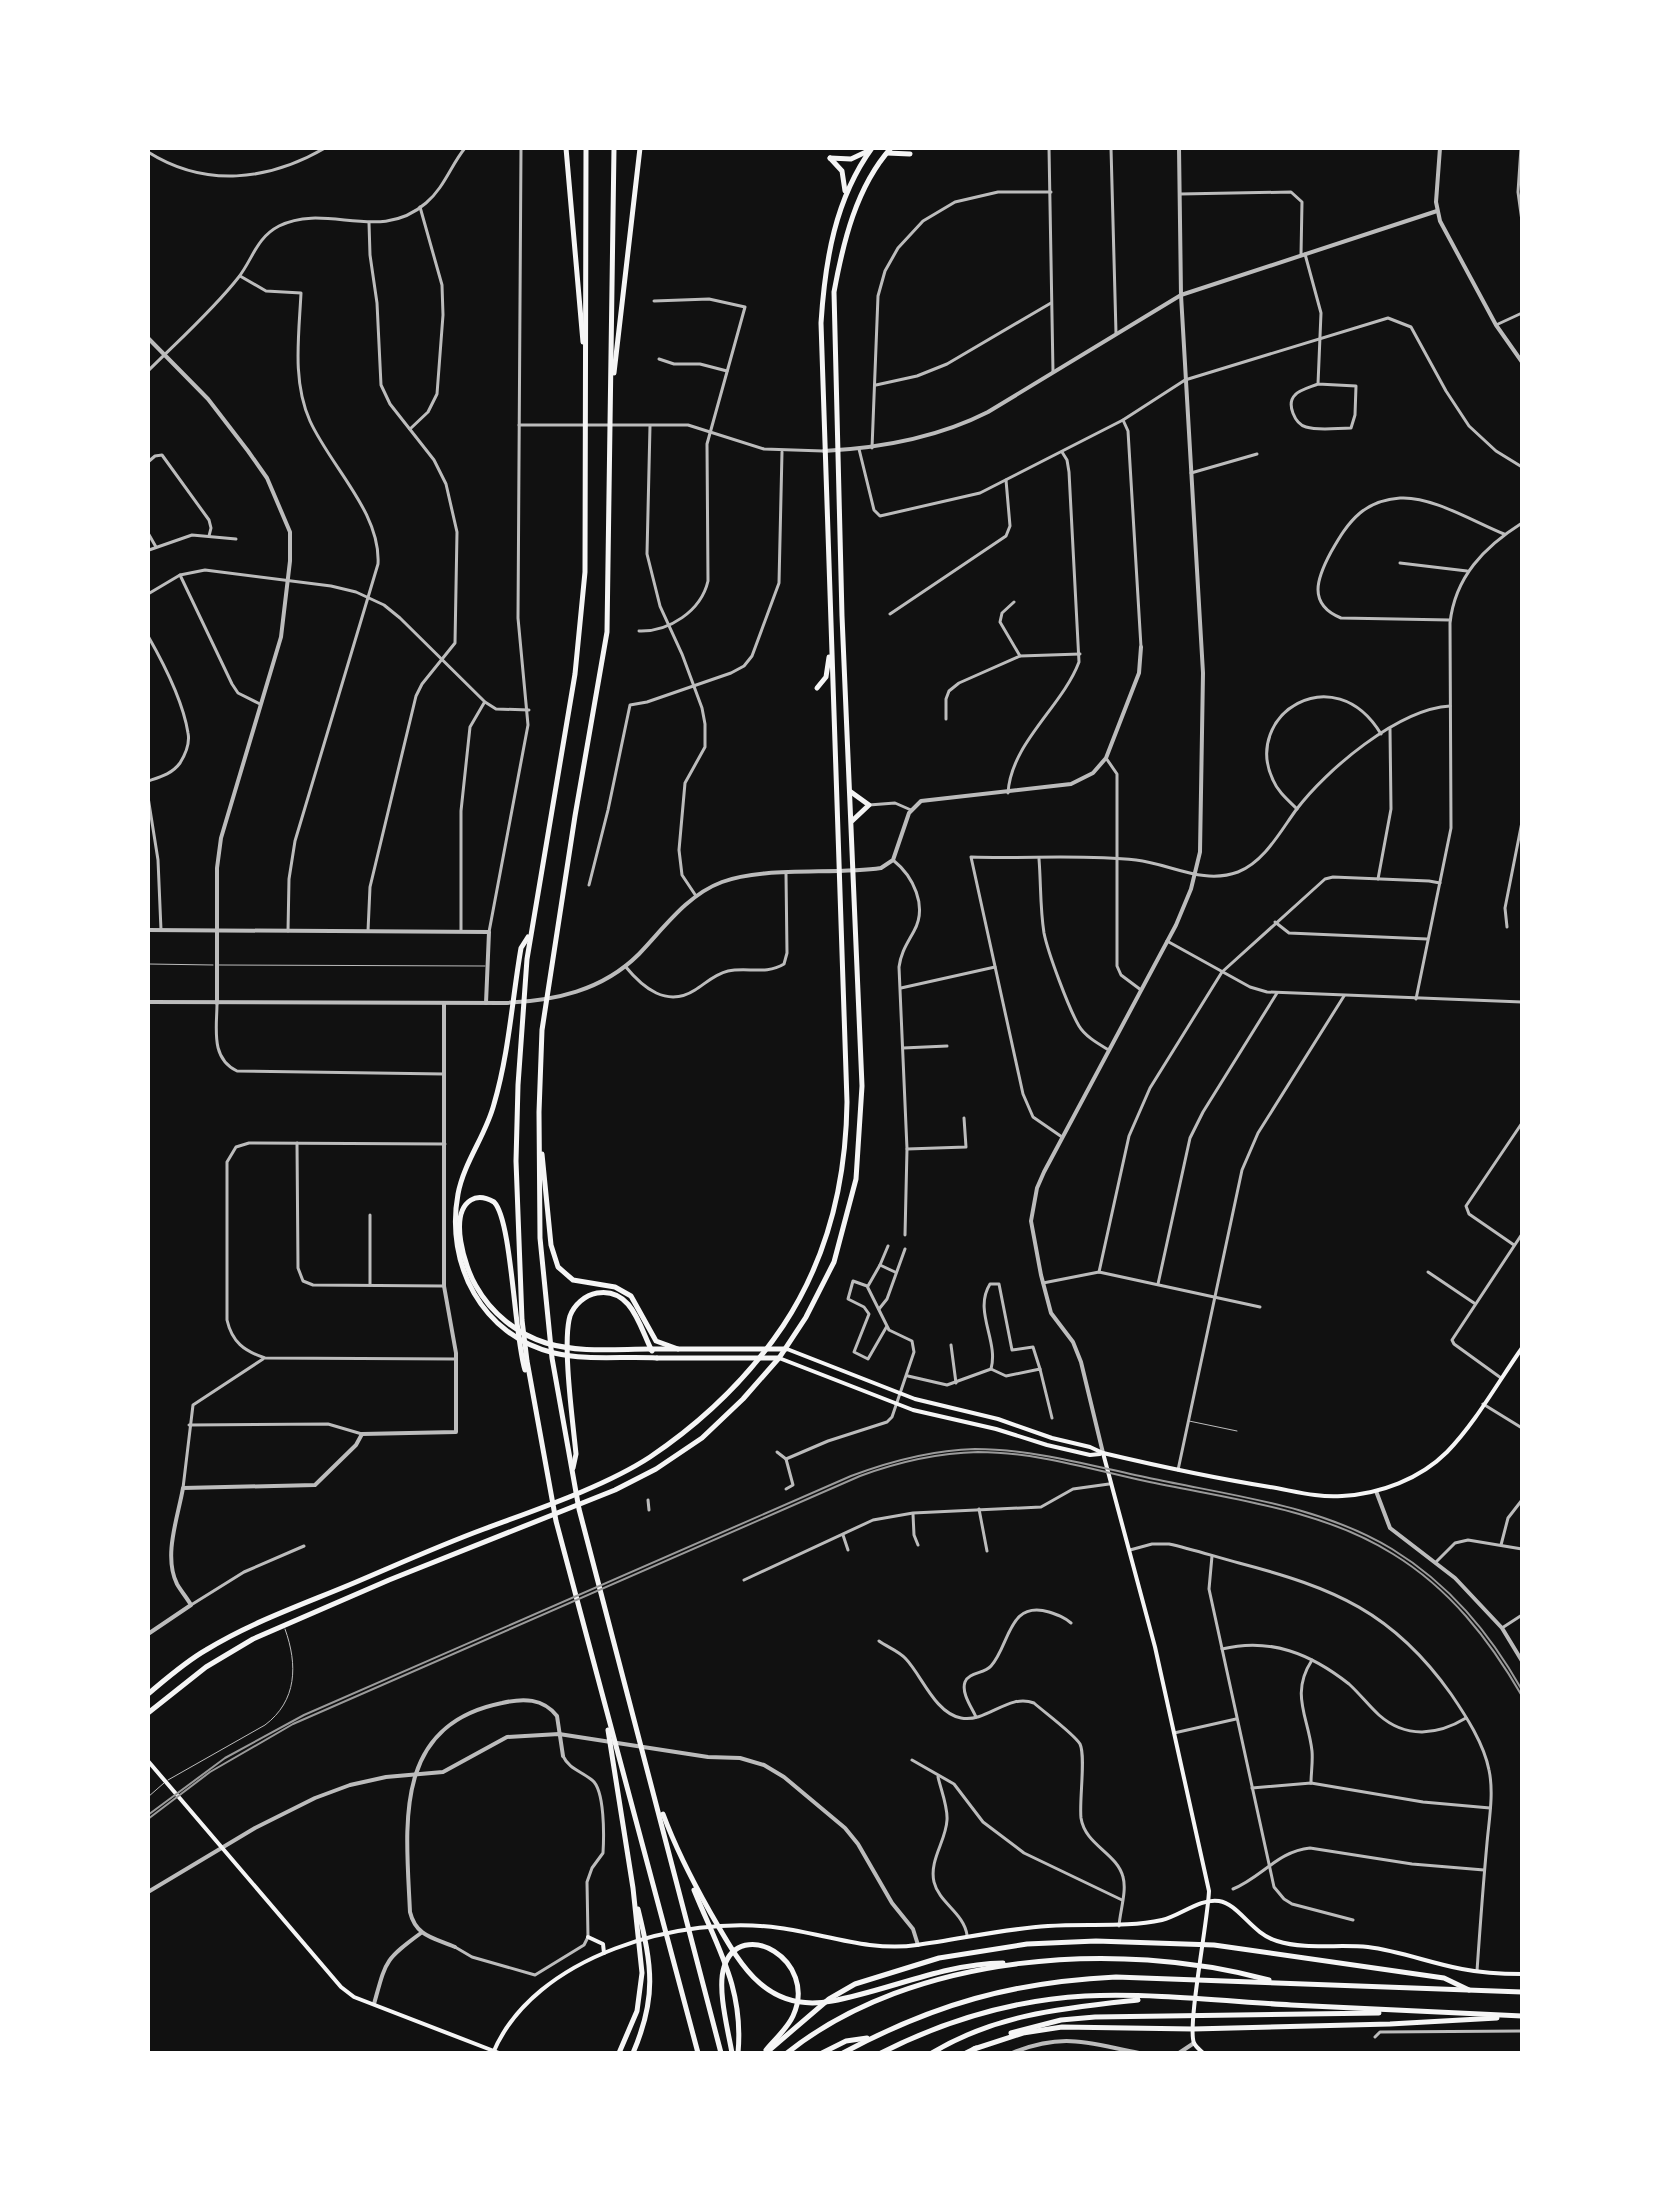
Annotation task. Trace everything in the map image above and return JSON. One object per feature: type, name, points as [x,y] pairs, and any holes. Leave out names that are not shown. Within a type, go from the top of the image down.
[{"type":"main road","points":[[566,148],[586,375]]},
{"type":"main road","points":[[586,148],[585,572],[581,630],[530,934],[522,1011],[516,1161],[522,1320],[547,1482],[590,1654],[698,2053]]},
{"type":"main road","points":[[614,148],[607,632],[542,1030],[540,1238],[552,1358],[579,1509],[721,2053]]},
{"type":"main road","points":[[611,401],[640,148]]},
{"type":"main road","points":[[148,1713],[206,1667],[253,1639],[389,1580],[608,1493],[656,1469],[702,1438],[743,1399],[787,1349],[834,1262],[856,1179],[862,1086],[842,616],[834,292],[854,212],[891,148]]},
{"type":"main road","points":[[845,194],[842,171],[830,158],[851,159],[871,149]]},
{"type":"main road","points":[[148,1694],[205,1650],[264,1620],[472,1533],[550,1504],[649,1457],[711,1409],[761,1357],[797,1305],[821,1257],[841,1178],[847,1135],[847,1102],[821,323],[824,279],[845,194],[871,149]]},
{"type":"main road","points":[[886,154],[910,154]]},
{"type":"main road","points":[[817,688],[826,677],[831,648]]},
{"type":"main road","points":[[851,792],[869,805],[852,822]]},
{"type":"main road","points":[[530,934],[521,948],[495,1101],[490,1119],[461,1179],[454,1217],[460,1266],[476,1298],[497,1324],[541,1350],[588,1358],[779,1358],[897,1403],[1051,1446],[1090,1455],[1103,1453]]},
{"type":"main road","points":[[539,1112],[551,1245],[558,1267],[573,1280],[621,1289],[637,1303],[656,1341],[678,1349]]},
{"type":"main road","points":[[532,1393],[520,1354],[502,1211],[494,1202],[476,1198],[461,1212],[460,1236],[463,1256],[475,1285],[499,1316],[519,1331],[546,1343],[586,1349],[787,1349],[902,1394],[998,1419],[1103,1453],[1320,1496],[1376,1491],[1409,1478],[1438,1460],[1464,1432],[1522,1348]]},
{"type":"main road","points":[[572,1473],[576,1454],[569,1324],[577,1305],[586,1296],[596,1293],[617,1295],[633,1309],[657,1358]]},
{"type":"main road","points":[[1103,1453],[1155,1647],[1209,1891],[1193,2025],[1194,2043],[1203,2053]]},
{"type":"main road","points":[[604,1706],[633,1888],[648,1958],[650,2002],[633,2053]]},
{"type":"main road","points":[[148,1761],[341,1987],[354,1997],[495,2052],[507,2025],[533,1999],[578,1966],[604,1953],[656,1935],[709,1927],[781,1928],[888,1948],[967,1935],[1060,1925],[1119,1926],[1164,1920],[1209,1901],[1225,1903],[1259,1933],[1280,1942],[1390,1951],[1477,1971],[1522,1974]]},
{"type":"main road","points":[[652,1787],[732,1978],[739,2024],[734,2053]]},
{"type":"main road","points":[[706,1911],[750,1976],[768,1990],[789,1999],[818,2003],[989,1963],[1090,1958],[1241,1972],[1278,1983]]},
{"type":"main road","points":[[619,2053],[639,2000],[639,1920]]},
{"type":"main road","points":[[588,1937],[603,1944],[604,1953]]},
{"type":"main road","points":[[764,2053],[829,1999],[855,1984],[930,1960],[1051,1942],[1204,1944],[1444,1978],[1469,1990]]},
{"type":"main road","points":[[734,2053],[722,1989],[723,1970],[731,1955],[753,1945],[768,1947],[781,1955],[794,1971],[799,1986],[794,2015],[764,2053]]},
{"type":"main road","points":[[787,2053],[838,2020],[880,1999],[930,1983],[1028,1962]]},
{"type":"main road","points":[[843,2053],[930,2011],[979,1996],[1069,1980],[1116,1977],[1522,1992]]},
{"type":"main road","points":[[881,2053],[929,2031],[999,2009],[1086,1996],[1522,2016]]},
{"type":"main road","points":[[934,2052],[986,2026],[1029,2013],[1159,1998]]},
{"type":"main road","points":[[966,2053],[997,2037],[1024,2028],[1081,2018],[1412,2012]]},
{"type":"main road","points":[[974,2049],[1011,2036],[1047,2029],[1390,2024],[1522,2016]]},
{"type":"main road","points":[[822,2053],[846,2041],[872,2037]]},
{"type":"street","points":[[148,152],[188,173],[208,176],[269,171],[305,160],[325,148]]},
{"type":"street","points":[[148,371],[240,276],[259,242],[286,223],[307,218],[369,223],[400,218],[420,207],[440,187],[465,148]]},
{"type":"street","points":[[486,1003],[489,932],[529,710],[518,618],[521,148]]},
{"type":"street","points":[[1049,148],[1053,372]]},
{"type":"street","points":[[1111,148],[1116,333]]},
{"type":"street","points":[[1103,1453],[1081,1362],[1073,1342],[1051,1313],[1031,1221],[1040,1180],[1167,941],[1195,875],[1202,826],[1203,673],[1181,295],[1179,148]]},
{"type":"street","points":[[1440,148],[1437,211],[1496,325],[1522,362]]},
{"type":"street","points":[[1521,148],[1518,192],[1522,221]]},
{"type":"street","points":[[1180,194],[1277,190],[1291,192],[1302,202],[1303,255],[1320,306],[1318,384]]},
{"type":"street","points":[[872,448],[876,313],[880,288],[893,255],[909,234],[931,215],[964,198],[998,192],[1051,192]]},
{"type":"street","points":[[410,429],[428,412],[437,394],[443,315],[442,285],[420,207]]},
{"type":"street","points":[[519,425],[688,425],[782,452],[872,448],[933,435],[967,422],[1181,295],[1437,211]]},
{"type":"street","points":[[368,931],[370,887],[416,696],[422,684],[450,653],[457,635],[457,532],[446,484],[434,460],[387,399],[379,379],[377,303],[369,223]]},
{"type":"street","points":[[240,276],[266,291],[301,293],[300,389],[310,422],[373,526],[379,552],[369,596],[295,841],[289,879],[288,931]]},
{"type":"street","points":[[639,631],[653,631],[668,625],[696,606],[708,581],[707,444],[745,307],[709,299],[654,301]]},
{"type":"street","points":[[876,385],[917,376],[947,364],[1051,303]]},
{"type":"street","points":[[1496,325],[1522,313]]},
{"type":"street","points":[[859,449],[874,510],[878,515],[883,517],[969,497],[1123,420],[1185,380],[1380,319],[1392,319],[1407,324],[1469,426],[1496,451],[1522,467]]},
{"type":"street","points":[[148,338],[208,399],[267,478],[290,532],[281,637],[221,838],[217,868],[219,1054],[229,1067],[242,1072],[444,1074]]},
{"type":"street","points":[[659,359],[727,371]]},
{"type":"street","points":[[1318,384],[1356,386],[1355,415],[1351,428],[1306,427],[1298,422],[1291,402],[1295,394],[1318,384]]},
{"type":"street","points":[[148,1002],[504,1003],[560,997],[593,985],[625,966],[696,896],[723,881],[752,875],[881,868],[893,860],[911,810],[921,801],[1008,793],[1076,782],[1089,776],[1106,758],[1139,673],[1141,647],[1128,431],[1123,420]]},
{"type":"street","points":[[650,426],[647,554],[660,606],[702,708],[706,743],[685,783],[679,850],[682,875],[696,896]]},
{"type":"street","points":[[589,885],[630,705],[647,702],[740,669],[752,656],[775,600],[780,573],[782,452]]},
{"type":"street","points":[[1008,793],[1012,769],[1072,680],[1080,654],[1069,472],[1062,452]]},
{"type":"street","points":[[1191,473],[1257,454]]},
{"type":"street","points":[[148,462],[162,455],[209,520],[209,536]]},
{"type":"street","points":[[890,614],[1006,536],[1010,526],[1006,480]]},
{"type":"street","points":[[1450,620],[1341,618],[1328,611],[1321,602],[1317,589],[1319,575],[1351,521],[1364,510],[1387,500],[1427,501],[1504,534]]},
{"type":"street","points":[[1416,999],[1451,828],[1450,620],[1460,583],[1467,571],[1485,549],[1522,523]]},
{"type":"street","points":[[148,533],[156,547]]},
{"type":"street","points":[[149,550],[192,535],[236,539]]},
{"type":"street","points":[[1400,563],[1467,571]]},
{"type":"street","points":[[148,594],[180,575],[205,570],[331,586],[369,596],[384,605],[443,658],[485,702],[496,709],[529,710]]},
{"type":"street","points":[[180,575],[232,684],[238,693],[260,704]]},
{"type":"street","points":[[1014,602],[1002,613],[1000,625],[1020,656]]},
{"type":"street","points":[[148,636],[175,692],[188,738],[185,754],[176,767],[164,776],[148,781]]},
{"type":"street","points":[[946,719],[946,699],[955,685],[1020,656],[1080,654]]},
{"type":"street","points":[[1297,809],[1277,787],[1268,765],[1269,738],[1286,712],[1302,701],[1315,697],[1341,698],[1364,710],[1381,734]]},
{"type":"street","points":[[461,931],[461,806],[470,727],[485,702]]},
{"type":"street","points":[[1062,1137],[1033,1117],[1028,1107],[971,857],[1139,860],[1195,875],[1216,877],[1243,869],[1270,847],[1297,809],[1335,768],[1390,729],[1439,707],[1450,706]]},
{"type":"street","points":[[1378,879],[1391,809],[1390,729]]},
{"type":"street","points":[[1106,758],[1117,774],[1117,966],[1121,975],[1141,990]]},
{"type":"street","points":[[148,797],[158,860],[161,930]]},
{"type":"street","points":[[869,805],[895,803],[911,810]]},
{"type":"street","points":[[1507,927],[1505,908],[1522,822]]},
{"type":"street","points":[[1039,859],[1040,898],[1051,956],[1079,1027],[1107,1049]]},
{"type":"street","points":[[893,860],[911,880],[918,904],[916,928],[901,955],[907,1149],[905,1235]]},
{"type":"street","points":[[625,966],[644,988],[666,996],[691,993],[717,975],[731,970],[777,968],[784,964],[787,953],[786,874]]},
{"type":"street","points":[[1099,1272],[1136,1116],[1222,972],[1325,879],[1440,883]]},
{"type":"street","points":[[1275,922],[1289,933],[1429,939]]},
{"type":"street","points":[[148,930],[489,932]]},
{"type":"street","points":[[1167,941],[1256,989],[1277,993],[1522,1002]]},
{"type":"street","points":[[901,988],[995,967]]},
{"type":"street","points":[[1158,1284],[1190,1138],[1277,993]]},
{"type":"street","points":[[1178,1470],[1242,1170],[1249,1151],[1344,996]]},
{"type":"street","points":[[189,1425],[328,1424],[362,1434],[456,1432],[456,1359],[444,1286],[444,1003]]},
{"type":"street","points":[[903,1048],[947,1046]]},
{"type":"street","points":[[907,1149],[966,1147],[964,1118]]},
{"type":"street","points":[[1514,1245],[1469,1214],[1466,1208],[1522,1124]]},
{"type":"street","points":[[445,1144],[249,1143],[233,1149],[227,1162],[227,1320],[237,1343],[265,1358],[456,1359]]},
{"type":"street","points":[[297,1143],[298,1268],[301,1278],[309,1284],[444,1286]]},
{"type":"street","points":[[370,1215],[370,1285]]},
{"type":"street","points":[[1501,1378],[1452,1340],[1522,1234]]},
{"type":"street","points":[[867,1286],[888,1246]]},
{"type":"street","points":[[879,1309],[887,1299],[905,1249]]},
{"type":"street","points":[[880,1265],[895,1272]]},
{"type":"street","points":[[1043,1283],[1099,1272],[1260,1307]]},
{"type":"street","points":[[1428,1272],[1475,1304]]},
{"type":"street","points":[[786,1459],[828,1441],[887,1422],[892,1417],[908,1376],[914,1352],[912,1341],[889,1330],[879,1309],[867,1286],[853,1281],[848,1299],[864,1307],[869,1314],[854,1352],[868,1359],[887,1326]]},
{"type":"street","points":[[991,1369],[994,1359],[983,1303],[990,1284],[999,1284],[1012,1350],[1033,1347],[1052,1418]]},
{"type":"street","points":[[951,1345],[956,1383]]},
{"type":"street","points":[[191,1605],[176,1582],[172,1548],[183,1488],[191,1412],[197,1402],[265,1358]]},
{"type":"street","points":[[908,1376],[943,1385],[991,1369],[1006,1376],[1040,1369]]},
{"type":"street","points":[[1483,1404],[1522,1428]]},
{"type":"street","points":[[183,1488],[315,1485],[356,1445],[362,1434]]},
{"type":"street","points":[[777,1452],[786,1459],[793,1485],[786,1489]]},
{"type":"street","points":[[744,1580],[873,1520],[913,1513],[1041,1507],[1073,1489],[1109,1484]]},
{"type":"street","points":[[1376,1491],[1390,1528],[1455,1578],[1502,1628],[1522,1661]]},
{"type":"street","points":[[648,1500],[649,1510]]},
{"type":"street","points":[[1501,1545],[1508,1518],[1522,1500]]},
{"type":"street","points":[[979,1509],[987,1551]]},
{"type":"street","points":[[913,1513],[914,1535],[918,1545]]},
{"type":"street","points":[[842,1533],[848,1550]]},
{"type":"street","points":[[1436,1562],[1455,1543],[1468,1540],[1522,1549]]},
{"type":"street","points":[[1130,1550],[1164,1543],[1305,1580],[1370,1613],[1406,1640],[1426,1662],[1466,1718],[1488,1766],[1490,1808],[1477,1971]]},
{"type":"street","points":[[148,1634],[244,1572],[304,1546]]},
{"type":"street","points":[[1212,1556],[1209,1589],[1274,1887],[1288,1902],[1353,1920]]},
{"type":"street","points":[[976,1717],[965,1694],[965,1682],[968,1677],[991,1666],[1019,1617],[1029,1611],[1040,1610],[1064,1617],[1071,1623]]},
{"type":"street","points":[[1502,1628],[1522,1615]]},
{"type":"street","points":[[879,1641],[904,1657],[948,1713],[963,1719],[976,1717],[1026,1700],[1034,1703],[1079,1743],[1082,1753],[1082,1823],[1092,1841],[1121,1870],[1124,1884],[1119,1926]]},
{"type":"street","points":[[1222,1649],[1240,1645],[1269,1645],[1312,1660],[1348,1683],[1384,1719],[1400,1728],[1429,1733],[1448,1728],[1466,1718]]},
{"type":"street","points":[[1311,1783],[1312,1754],[1300,1693],[1312,1660]]},
{"type":"street","points":[[514,1700],[542,1703],[557,1716],[559,1734],[567,1764],[594,1781],[601,1800],[603,1853],[587,1882],[588,1937],[584,1945],[535,1975],[472,1957],[421,1933],[412,1921],[408,1800],[428,1745],[436,1735],[467,1714],[514,1700]]},
{"type":"street","points":[[1174,1733],[1236,1719]]},
{"type":"street","points":[[148,1892],[255,1828],[315,1798],[350,1785],[386,1777],[443,1772],[507,1737],[559,1734],[753,1761],[784,1777],[845,1828],[858,1844],[892,1903],[913,1929],[918,1945]]},
{"type":"street","points":[[912,1760],[954,1784],[983,1822],[1024,1853],[1122,1900]]},
{"type":"street","points":[[938,1775],[948,1817],[935,1862],[935,1884],[945,1902],[961,1920],[967,1935]]},
{"type":"street","points":[[1252,1788],[1311,1783],[1423,1802],[1490,1808]]},
{"type":"street","points":[[1233,1889],[1299,1849],[1310,1848],[1412,1864],[1484,1870]]},
{"type":"street","points":[[374,2005],[384,1965],[397,1950],[421,1933]]},
{"type":"street","points":[[1375,2037],[1380,2032],[1522,2031]]},
{"type":"street","points":[[1012,2053],[1047,2041],[1070,2040],[1099,2043],[1139,2053]]},
{"type":"street","points":[[1179,2053],[1194,2043]]},
{"type":"lane","points":[[148,964],[486,966]]},
{"type":"lane","points":[[1189,1421],[1237,1431]]},
{"type":"lane","points":[[148,1797],[181,1770],[278,1715],[286,1704],[292,1678],[290,1643],[284,1627]]},
{"type":"tram line","points":[[148,1815],[225,1758],[304,1715],[851,1476],[912,1457],[959,1450],[1020,1452],[1246,1497],[1307,1512],[1365,1534],[1413,1563],[1449,1594],[1496,1648],[1522,1690]]},
{"type":"railway","points":[[148,1819],[210,1772],[293,1724],[860,1476],[889,1466],[948,1454],[978,1452],[1041,1458],[1273,1507],[1365,1538],[1414,1568],[1450,1599],[1482,1635],[1522,1696]]}]
